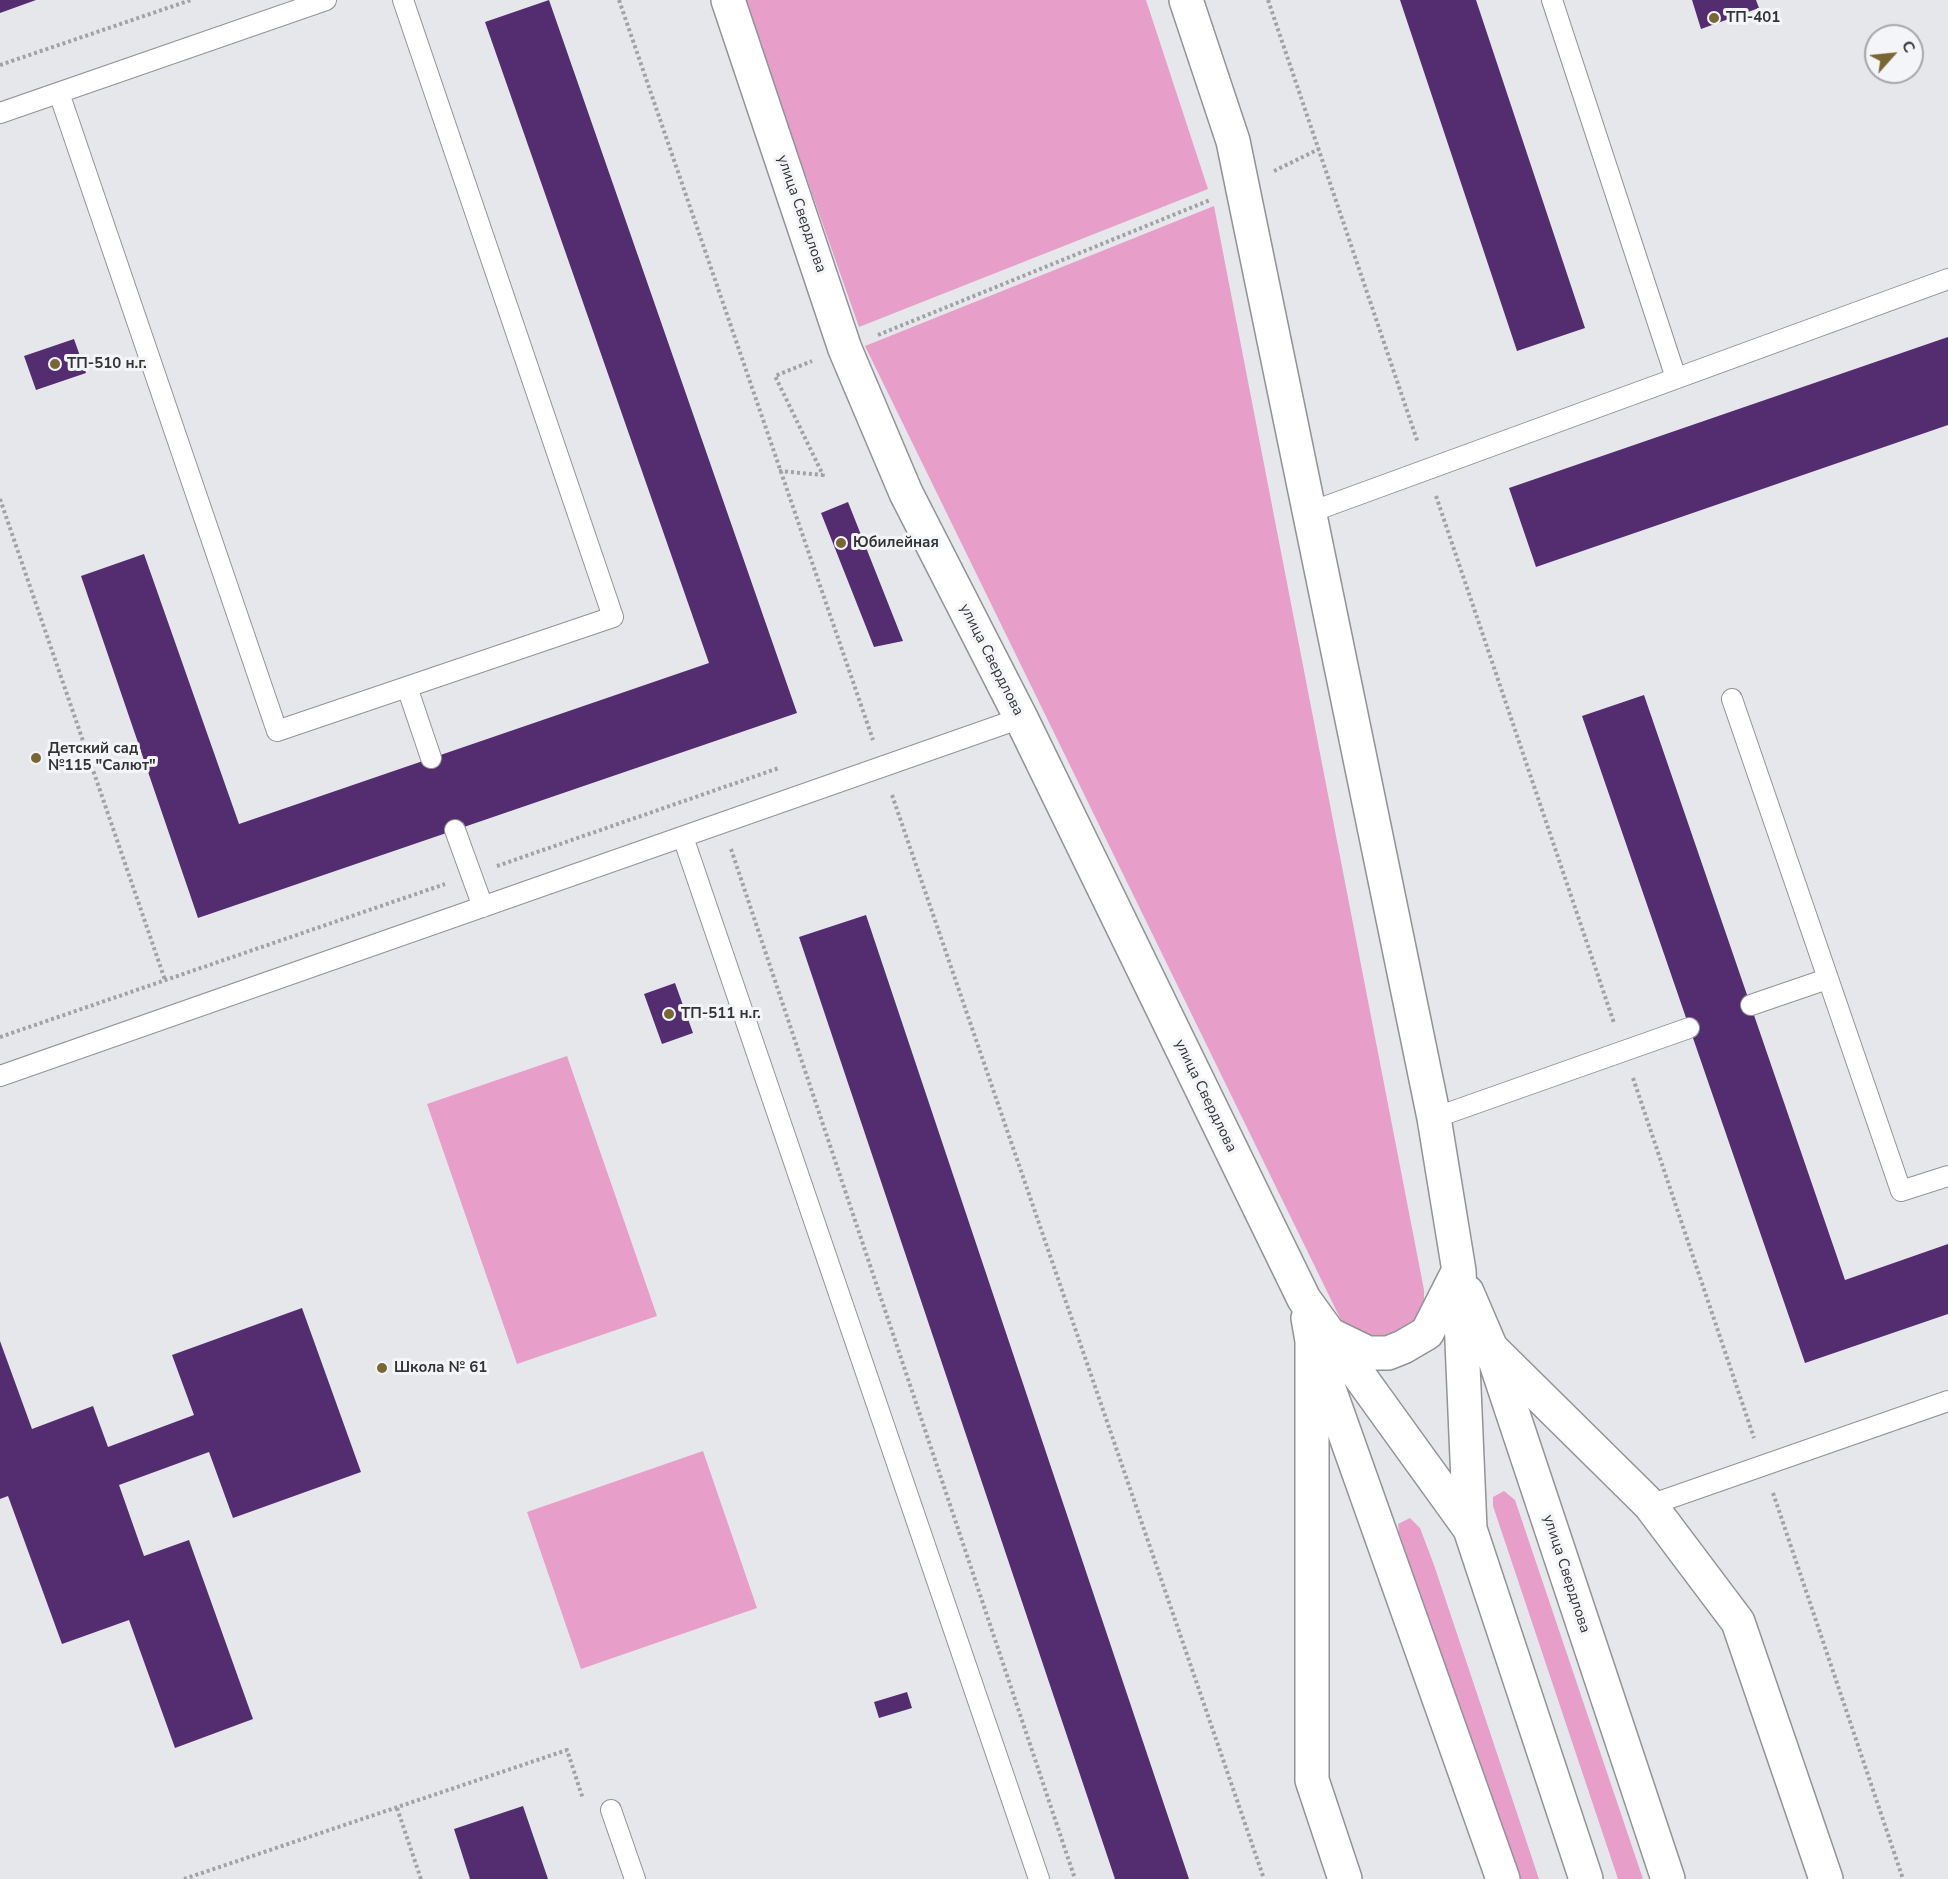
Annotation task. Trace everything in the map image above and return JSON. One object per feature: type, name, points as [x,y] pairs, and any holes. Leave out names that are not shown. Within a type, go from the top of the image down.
[{"type":"main road","name":"улица Свердлова","points":[[728,0],[845,349],[906,493],[1021,718],[1304,1299],[1320,1337],[1503,1879]]},
{"type":"main road","name":"улица Свердлова","points":[[1186,0],[1233,141],[1434,1118],[1459,1271],[1470,1529],[1586,1879]]},
{"type":"main road","name":"улица Свердлова","points":[[1459,1271],[1491,1348],[1668,1879]]},
{"type":"main road","points":[[1345,1879],[1312,1780],[1320,1337],[1368,1353],[1388,1353],[1403,1347],[1427,1334],[1459,1271]]},
{"type":"main road","name":"улица Свердлова","points":[[1320,1337],[1470,1529]]},
{"type":"main road","points":[[1491,1348],[1650,1505],[1738,1622],[1826,1879]]},
{"type":"lane","points":[[0,113],[326,0]]},
{"type":"lane","points":[[59,93],[277,731],[614,617],[403,0]]},
{"type":"lane","points":[[1552,0],[1676,378]]},
{"type":"lane","points":[[1308,513],[1948,279]]},
{"type":"lane","points":[[407,687],[431,758]]},
{"type":"lane","points":[[1732,699],[1900,1191],[1948,1176]]},
{"type":"lane","points":[[0,1076],[1021,718]]},
{"type":"lane","points":[[455,830],[483,907]]},
{"type":"lane","points":[[683,837],[1039,1879]]},
{"type":"lane","points":[[1751,1005],[1827,979]]},
{"type":"lane","points":[[1434,1118],[1689,1028]]},
{"type":"lane","points":[[1650,1505],[1948,1401]]},
{"type":"lane","points":[[611,1810],[635,1879]]},
{"type":"path","points":[[0,65],[191,0]]},
{"type":"path","points":[[619,0],[1264,1879]]},
{"type":"path","points":[[1268,0],[1904,1879]]},
{"type":"path","points":[[779,471],[823,475],[775,376],[1242,187],[1319,149]]},
{"type":"path","points":[[0,499],[165,980]]},
{"type":"path","points":[[860,740],[871,736]]},
{"type":"path","points":[[0,1037],[782,767]]},
{"type":"path","points":[[722,823],[1075,1879]]},
{"type":"path","points":[[184,1879],[567,1750]]},
{"type":"path","points":[[397,1808],[421,1879]]},
{"type":"shaded area","points":[[744,0],[1146,0],[1208,189],[859,327]]},
{"type":"shaded area","points":[[1214,206],[1424,1290],[1424,1306],[1411,1328],[1400,1336],[1370,1339],[1341,1320],[865,346]]},
{"type":"shaded area","points":[[567,1056],[657,1316],[517,1364],[427,1104]]},
{"type":"shaded area","points":[[703,1451],[757,1608],[581,1669],[527,1512]]},
{"type":"shaded area","points":[[1504,1491],[1515,1500],[1643,1879],[1618,1879],[1493,1506],[1493,1497]]},
{"type":"shaded area","points":[[1410,1518],[1420,1528],[1434,1565],[1539,1879],[1514,1879],[1399,1533],[1398,1524]]},
{"type":"building","points":[[0,0],[36,0],[0,13]]},
{"type":"building","points":[[549,0],[797,713],[198,918],[81,576],[144,554],[239,824],[709,663],[485,22]]},
{"type":"building","points":[[1400,0],[1476,0],[1585,328],[1517,351]]},
{"type":"building","name":"ТП-401","points":[[1692,0],[1756,0],[1759,8],[1701,29]]},
{"type":"building","points":[[1948,337],[1948,425],[1536,567],[1509,488]]},
{"type":"building","name":"ТП-510 н.г.","points":[[74,339],[86,373],[36,390],[24,356]]},
{"type":"building","points":[[848,502],[903,641],[874,647],[821,513]]},
{"type":"building","points":[[1644,695],[1845,1280],[1948,1244],[1948,1314],[1805,1363],[1582,716]]},
{"type":"building","points":[[866,915],[1189,1879],[1115,1879],[799,937]]},
{"type":"building","name":"ТП-511 н.г.","points":[[675,983],[693,1033],[662,1044],[644,994]]},
{"type":"building","points":[[302,1308],[361,1472],[233,1518],[209,1452],[119,1485],[144,1556],[189,1540],[253,1719],[175,1748],[129,1620],[62,1644],[8,1496],[0,1499],[0,1341],[32,1429],[93,1406],[108,1447],[194,1415],[172,1355]]},
{"type":"building","points":[[907,1692],[912,1708],[879,1718],[874,1702]]},
{"type":"building","points":[[523,1806],[548,1879],[470,1879],[454,1829]]},
{"type":"place","name":"ТП-401","points":[[1714,18]]},
{"type":"place","name":"ТП-510 н.г.","points":[[55,364]]},
{"type":"place","name":"Юбилейная","points":[[841,543]]},
{"type":"place","name":"Детский сад №115 \"Салют\"","points":[[36,758]]},
{"type":"place","name":"ТП-511 н.г.","points":[[669,1014]]},
{"type":"place","name":"Школа № 61","points":[[382,1368]]}]
